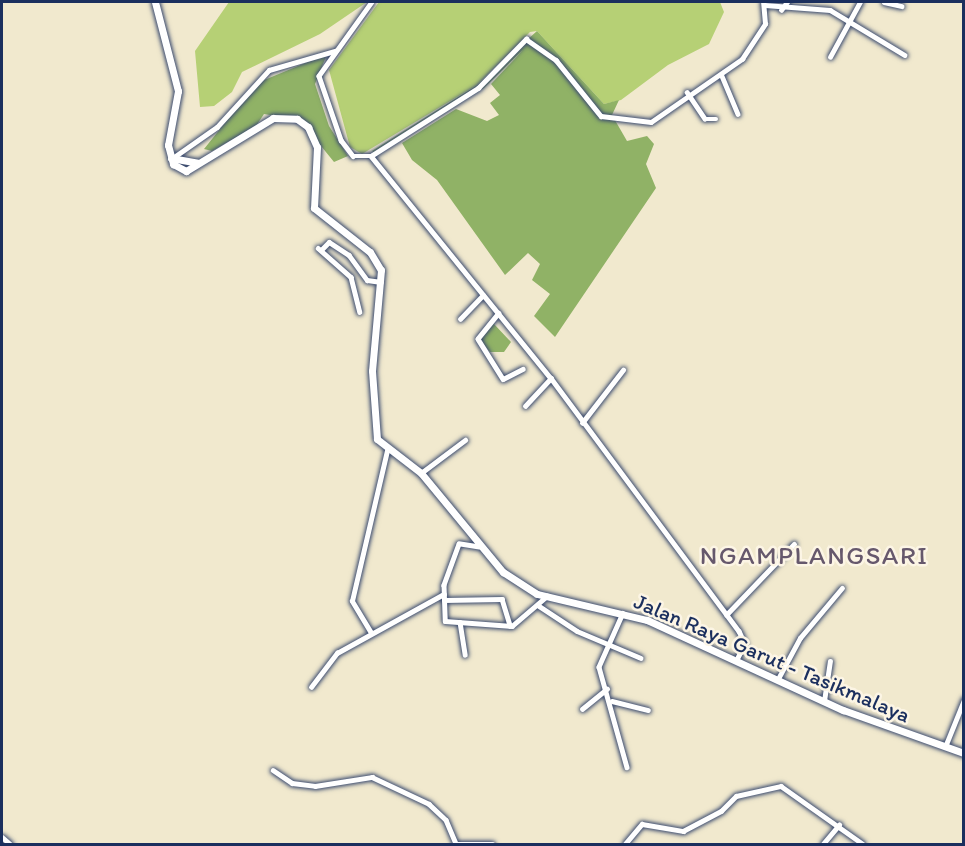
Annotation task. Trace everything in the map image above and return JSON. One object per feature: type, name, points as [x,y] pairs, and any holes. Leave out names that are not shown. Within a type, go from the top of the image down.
[{"type":"main road","points":[[155,2],[178,91],[168,138],[171,158]]},
{"type":"main road","name":"Jalan Raya Garut - Tasikmalaya","points":[[171,158],[198,163],[273,118],[304,122],[317,147],[314,208],[374,256],[381,282],[372,397],[376,435],[387,450],[421,474],[479,547],[516,582],[547,596],[622,613],[738,658],[824,701],[963,753]]},
{"type":"street","points":[[372,2],[319,76],[325,104],[349,154],[371,156],[478,88],[526,39],[556,60],[607,120],[651,122],[687,92],[722,76],[756,42],[765,24],[764,3],[781,10],[821,8],[905,55]]},
{"type":"street","points":[[781,10],[787,2]]},
{"type":"street","points":[[830,57],[857,2]]},
{"type":"street","points":[[884,2],[902,6]]},
{"type":"street","points":[[171,158],[217,127],[269,70],[335,51]]},
{"type":"street","points":[[722,76],[738,114]]},
{"type":"street","points":[[687,92],[705,119],[716,119]]},
{"type":"street","points":[[371,156],[551,378],[726,615],[745,641],[738,658]]},
{"type":"street","points":[[360,312],[351,277],[319,249],[328,242],[348,255],[367,280],[381,282]]},
{"type":"street","points":[[460,319],[483,295]]},
{"type":"street","points":[[499,314],[477,339],[503,379],[523,369]]},
{"type":"street","points":[[582,423],[623,370]]},
{"type":"street","points":[[525,406],[551,378]]},
{"type":"street","points":[[421,474],[465,440]]},
{"type":"street","points":[[371,633],[352,601],[387,450]]},
{"type":"street","points":[[479,547],[459,544],[444,597],[443,619],[510,626],[539,606],[547,596]]},
{"type":"street","points":[[726,615],[794,544]]},
{"type":"street","points":[[779,677],[800,639],[842,588]]},
{"type":"street","points":[[311,687],[335,654],[371,633],[444,597],[502,599],[510,626]]},
{"type":"street","points":[[539,606],[605,643],[641,658]]},
{"type":"street","points":[[622,613],[605,643],[599,667],[612,701],[619,742],[627,767]]},
{"type":"street","points":[[460,622],[465,654]]},
{"type":"street","points":[[824,701],[830,661]]},
{"type":"street","points":[[582,709],[607,689]]},
{"type":"street","points":[[945,748],[963,700]]},
{"type":"street","points":[[612,701],[648,710]]},
{"type":"street","points":[[273,770],[292,783],[315,786],[372,777],[429,804],[446,820],[456,844],[493,844]]},
{"type":"street","points":[[625,844],[642,824],[683,831],[722,811],[736,796],[781,786],[863,844]]},
{"type":"street","points":[[824,844],[838,826]]},
{"type":"street","points":[[2,837],[10,844]]},
{"type":"green space","points":[[229,2],[367,2],[320,34],[242,72],[232,92],[214,106],[200,107],[195,51]]},
{"type":"green space","points":[[379,2],[720,2],[724,12],[709,44],[668,65],[621,100],[604,104],[537,31],[530,32],[477,85],[362,154],[350,147],[329,70]]},
{"type":"green space","points":[[537,31],[604,104],[619,100],[612,115],[627,141],[647,136],[654,144],[646,164],[656,188],[555,337],[534,316],[550,294],[532,280],[540,264],[528,253],[505,275],[437,180],[412,160],[402,143],[456,109],[487,121],[499,115],[490,103],[500,95],[491,84],[523,50],[484,88],[377,155],[372,151],[477,85]]},
{"type":"green space","points":[[327,54],[315,84],[329,126],[348,156],[334,162],[300,120],[264,114],[256,126],[212,151],[204,149],[257,83]]},
{"type":"green space","points":[[499,315],[494,324],[511,342],[504,352],[490,352],[479,339]]},
{"type":"district","name":"NGAMPLANGSARI","points":[[814,556]]}]
